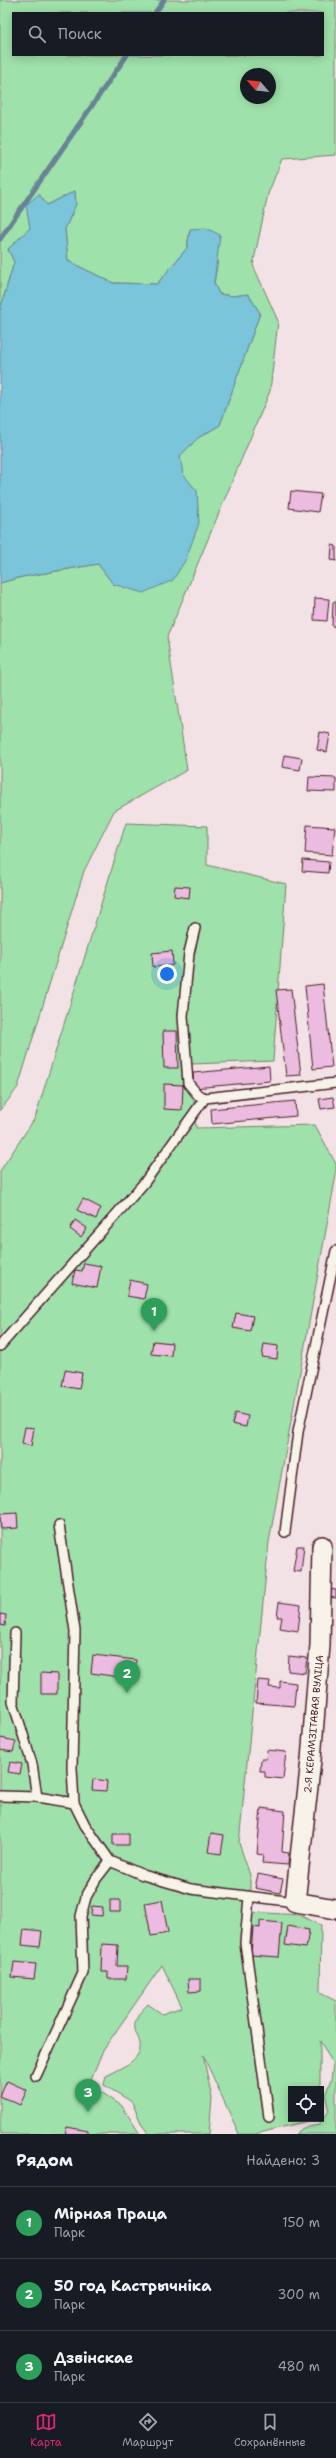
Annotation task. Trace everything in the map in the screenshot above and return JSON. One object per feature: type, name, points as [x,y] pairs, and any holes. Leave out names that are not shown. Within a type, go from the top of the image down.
[{"type":"street","name":"2-Я КЕРАМЗІТАВАЯ ВУЛІЦА","points":[[295,1902],[311,1760],[320,1645],[322,1546]]},
{"type":"street","points":[[295,1902],[336,1909]]},
{"type":"lane","points":[[195,928],[189,954],[183,1016],[188,1083],[198,1096],[205,1098],[336,1083]]},
{"type":"lane","points":[[0,1346],[144,1183],[205,1098]]},
{"type":"lane","points":[[285,1532],[298,1432],[336,1251]]},
{"type":"lane","points":[[60,1526],[75,1631],[72,1768],[74,1803],[85,1825],[110,1861],[143,1875],[191,1889],[295,1902]]},
{"type":"lane","points":[[15,1633],[13,1702],[32,1764],[37,1797]]},
{"type":"lane","points":[[0,1796],[37,1797],[74,1803]]},
{"type":"lane","points":[[36,2076],[83,1973],[81,1922],[86,1896],[96,1879],[110,1861]]},
{"type":"lane","points":[[249,1897],[245,1943],[269,2117]]},
{"type":"green space","points":[[0,0],[336,0],[336,155],[282,159],[268,194],[253,265],[278,321],[270,391],[167,637],[187,770],[114,811],[84,871],[18,1087],[0,1111],[0,583],[22,577],[98,564],[113,584],[197,491],[182,474],[180,455],[198,438],[220,425],[260,313],[248,294],[233,296],[219,294],[214,283],[218,260],[190,229],[187,248],[157,284],[113,283],[68,261],[65,229],[76,204],[75,191],[47,205],[30,228],[8,249],[14,262],[0,310]]},
{"type":"green space","points":[[126,823],[207,826],[207,865],[286,884],[273,1061],[191,1064],[196,1128],[315,1125],[336,1164],[336,1175],[269,1542],[239,1843],[250,1875],[250,1912],[299,1915],[321,1925],[320,1993],[336,2001],[336,2134],[295,2134],[303,2128],[319,2125],[321,2122],[324,2122],[324,2118],[329,2111],[325,2095],[331,2080],[333,2064],[320,2041],[320,2086],[288,2086],[288,2122],[304,2122],[255,2134],[239,2134],[203,2055],[212,2098],[209,2134],[149,2134],[142,2125],[132,2102],[104,2085],[106,2076],[125,2066],[137,2056],[140,2046],[135,2027],[136,2020],[148,2004],[162,2014],[182,2007],[162,1965],[103,2050],[89,2084],[122,2106],[140,2134],[0,2134],[0,1171],[35,1118]]},
{"type":"water","points":[[75,191],[76,204],[65,229],[68,261],[113,283],[157,284],[187,248],[190,229],[206,228],[220,235],[214,283],[219,294],[233,296],[248,294],[260,313],[220,425],[198,438],[180,456],[183,474],[197,491],[199,523],[186,559],[173,580],[143,593],[113,584],[98,564],[22,577],[0,583],[0,310],[14,262],[8,249],[30,228],[26,205],[39,194],[47,205]]},
{"type":"building","points":[[291,491],[321,494],[318,512],[289,508]]},
{"type":"building","points":[[332,545],[336,546],[336,561],[331,560]]},
{"type":"building","points":[[315,598],[329,599],[327,621],[314,620]]},
{"type":"building","points":[[333,602],[336,602],[336,627],[332,626]]},
{"type":"building","points":[[320,732],[330,734],[327,752],[317,750]]},
{"type":"building","points":[[284,755],[302,758],[300,770],[282,767]]},
{"type":"building","points":[[309,777],[336,778],[336,792],[308,791]]},
{"type":"building","points":[[307,825],[335,827],[332,855],[305,853]]},
{"type":"building","points":[[303,860],[329,862],[328,873],[302,871]]},
{"type":"building","points":[[175,886],[190,887],[189,898],[174,896]]},
{"type":"building","points":[[172,951],[173,965],[153,967],[152,953]]},
{"type":"building","points":[[323,984],[332,1067],[313,1069],[305,986]]},
{"type":"building","points":[[291,989],[301,1075],[286,1076],[276,990]]},
{"type":"building","points":[[163,1031],[177,1031],[178,1068],[164,1068]]},
{"type":"building","points":[[269,1066],[270,1081],[194,1088],[193,1073]]},
{"type":"building","points":[[164,1084],[183,1085],[182,1110],[164,1109]]},
{"type":"building","points":[[333,1097],[335,1107],[321,1109],[319,1099]]},
{"type":"building","points":[[295,1101],[296,1116],[212,1124],[211,1109]]},
{"type":"building","points":[[83,1199],[101,1208],[96,1219],[77,1210]]},
{"type":"building","points":[[75,1220],[87,1228],[81,1237],[70,1229]]},
{"type":"building","points":[[84,1263],[101,1266],[97,1288],[72,1283],[75,1270],[82,1271]]},
{"type":"building","points":[[130,1280],[147,1284],[144,1299],[127,1296]]},
{"type":"building","points":[[236,1313],[253,1316],[250,1331],[233,1328]]},
{"type":"building","points":[[153,1341],[172,1343],[171,1356],[151,1354]]},
{"type":"building","points":[[264,1344],[278,1346],[277,1359],[262,1357]]},
{"type":"building","points":[[65,1370],[82,1373],[79,1389],[62,1386]]},
{"type":"building","points":[[235,1413],[248,1416],[246,1427],[232,1424]]},
{"type":"building","points":[[25,1427],[34,1428],[31,1446],[22,1444]]},
{"type":"building","points":[[17,1513],[18,1528],[1,1529],[0,1514]]},
{"type":"building","points":[[297,1546],[304,1546],[301,1572],[293,1571]]},
{"type":"building","points":[[328,1589],[336,1590],[336,1598],[327,1597]]},
{"type":"building","points":[[279,1602],[301,1605],[298,1631],[280,1628],[282,1617],[277,1617]]},
{"type":"building","points":[[0,1614],[6,1615],[5,1626],[0,1625]]},
{"type":"building","points":[[93,1655],[136,1660],[134,1679],[91,1673]]},
{"type":"building","points":[[289,1656],[307,1658],[305,1673],[288,1671]]},
{"type":"building","points":[[41,1673],[57,1674],[57,1694],[41,1694]]},
{"type":"building","points":[[258,1680],[270,1681],[269,1687],[280,1688],[280,1681],[296,1683],[294,1706],[256,1703]]},
{"type":"building","points":[[0,1738],[16,1741],[13,1752],[0,1750]]},
{"type":"building","points":[[267,1750],[286,1752],[283,1779],[265,1777],[265,1771],[260,1771],[261,1759],[266,1759]]},
{"type":"building","points":[[10,1762],[22,1764],[20,1774],[8,1772]]},
{"type":"building","points":[[93,1779],[107,1781],[106,1791],[92,1790]]},
{"type":"building","points":[[261,1808],[285,1811],[282,1852],[289,1853],[288,1865],[262,1863],[263,1855],[257,1854]]},
{"type":"building","points":[[211,1833],[224,1835],[221,1854],[208,1852]]},
{"type":"building","points":[[113,1834],[129,1834],[129,1845],[113,1845]]},
{"type":"building","points":[[258,1874],[283,1879],[280,1893],[255,1888]]},
{"type":"building","points":[[110,1900],[120,1900],[120,1912],[110,1912]]},
{"type":"building","points":[[162,1900],[168,1933],[151,1936],[145,1903]]},
{"type":"building","points":[[92,1906],[103,1907],[102,1916],[91,1915]]},
{"type":"building","points":[[260,1921],[282,1923],[279,1957],[251,1955],[253,1927],[260,1928]]},
{"type":"building","points":[[288,1926],[309,1930],[306,1948],[285,1945]]},
{"type":"building","points":[[24,1929],[42,1931],[40,1947],[22,1945]]},
{"type":"building","points":[[102,1944],[118,1945],[117,1966],[127,1966],[126,1979],[108,1979],[108,1972],[101,1972]]},
{"type":"building","points":[[14,1962],[36,1964],[34,1979],[12,1977]]},
{"type":"building","points":[[188,1979],[201,1979],[201,1991],[189,1992]]},
{"type":"building","points":[[7,2081],[27,2090],[20,2105],[0,2096]]},
{"type":"building","points":[[67,2127],[88,2131],[88,2134],[65,2134]]},
{"type":"waterway","points":[[156,12],[164,0]]},
{"type":"waterway","points":[[0,239],[126,56]]},
{"type":"place","name":"Мірная Праца","points":[[154,1331]]},
{"type":"place","name":"50 год Кастрычніка","points":[[127,1693]]},
{"type":"place","name":"Дзвінскае","points":[[88,2112]]}]
